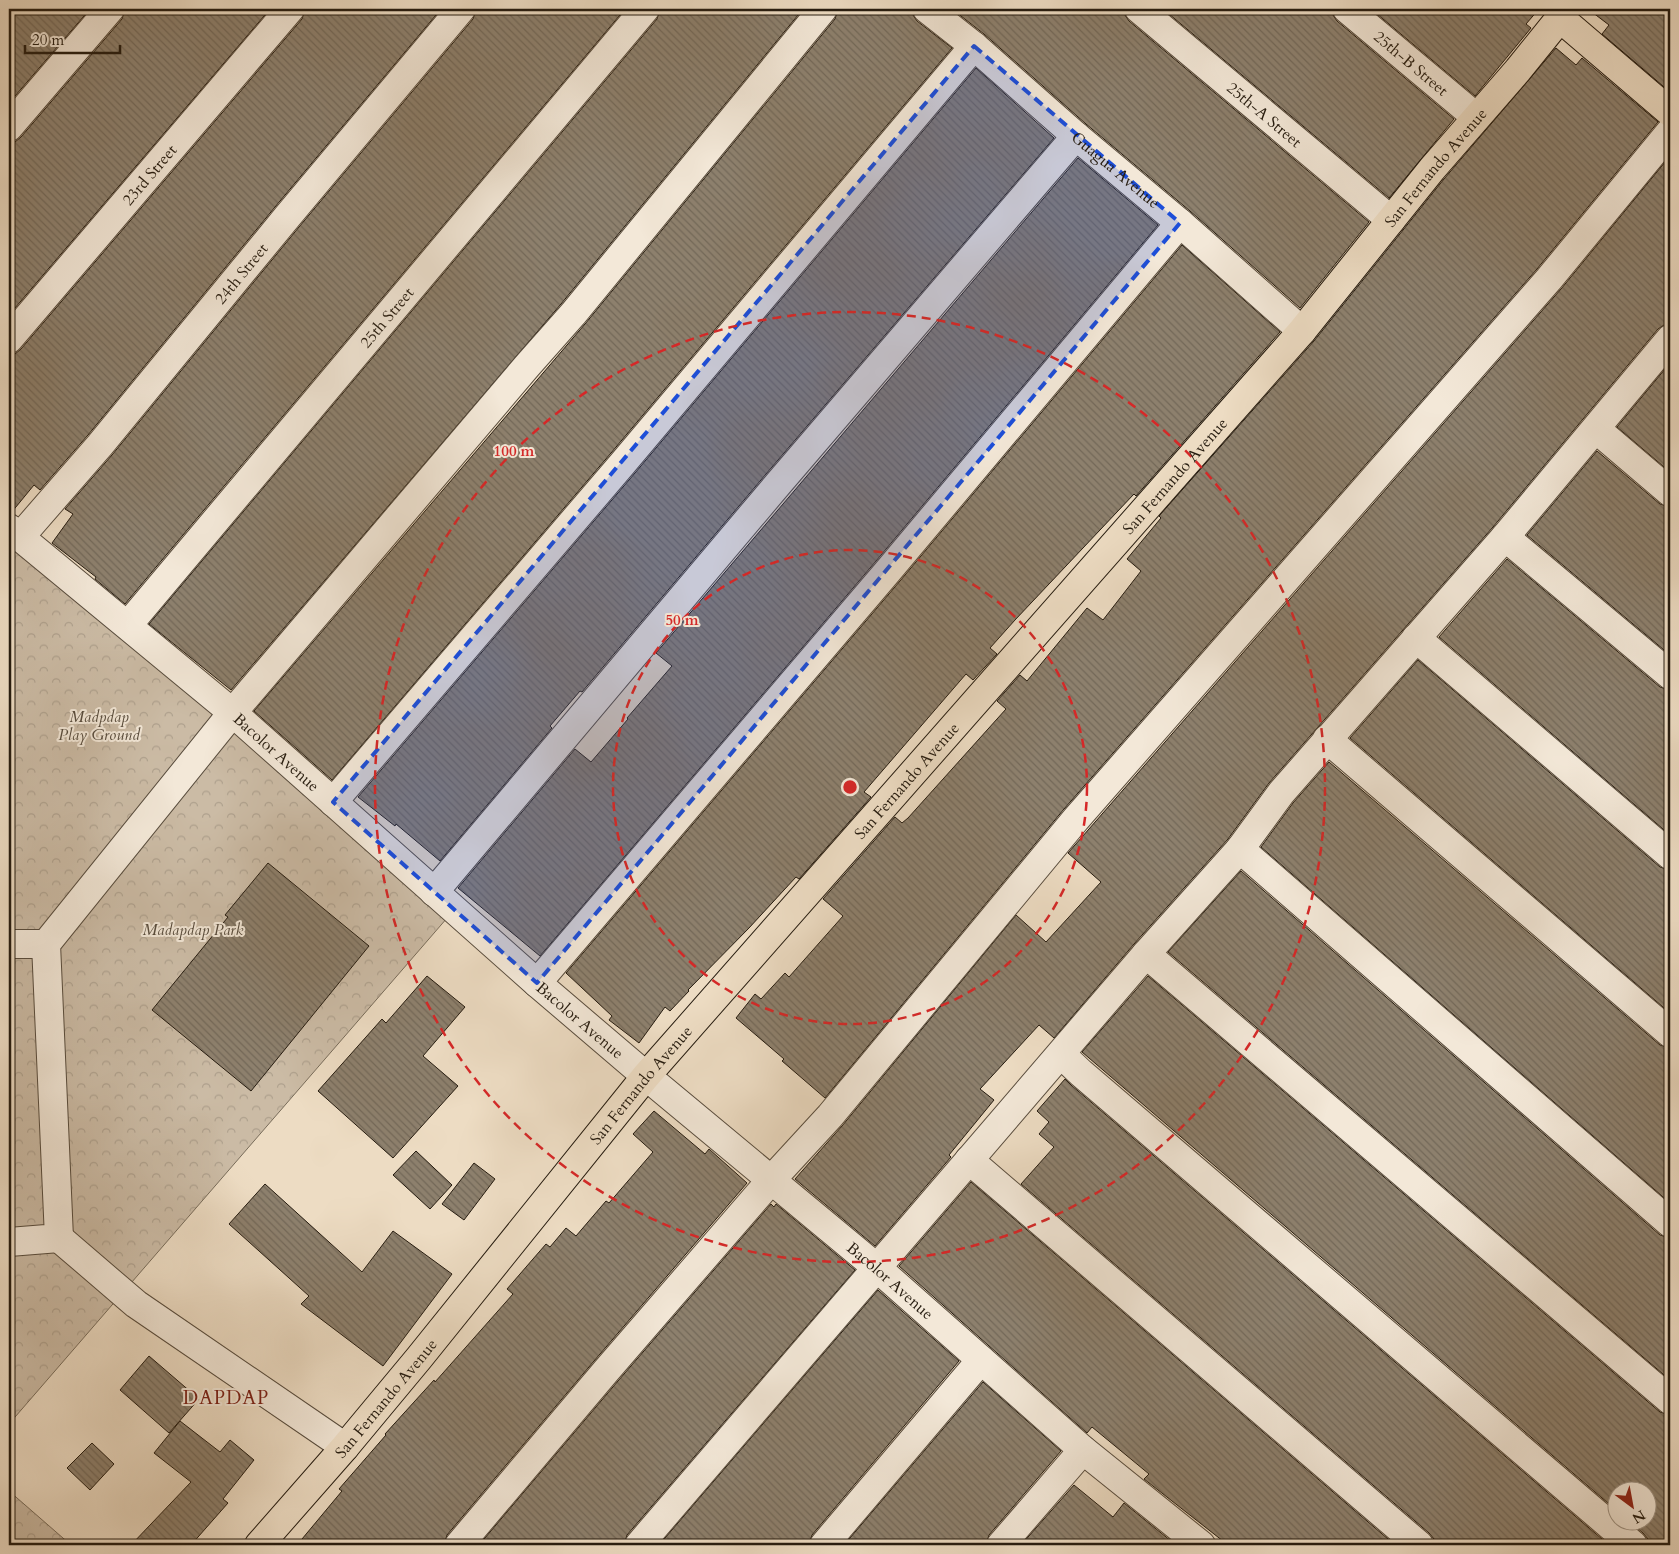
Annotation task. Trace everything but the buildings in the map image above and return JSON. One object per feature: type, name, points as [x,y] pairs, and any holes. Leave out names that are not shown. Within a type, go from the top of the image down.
[{"type":"main road","name":"San Fernando Avenue","points":[[259,1545],[345,1447],[419,1358],[646,1076],[1302,331],[1476,117],[1518,70],[1559,12],[1670,112]]},
{"type":"street","points":[[9,127],[110,9]]},
{"type":"street","name":"23rd Street","points":[[9,339],[290,9]]},
{"type":"street","name":"24th Street","points":[[14,532],[100,445],[286,217],[460,9]]},
{"type":"street","name":"25th Street","points":[[128,625],[645,9]]},
{"type":"street","points":[[59,1238],[46,944],[233,712],[572,314],[823,9]]},
{"type":"street","name":"Guagua Avenue","points":[[927,9],[974,46],[1076,136],[1180,223],[1302,331]]},
{"type":"street","name":"25th-A Street","points":[[1139,9],[1391,220]]},
{"type":"street","name":"25th-B Street","points":[[1347,9],[1476,117]]},
{"type":"street","points":[[333,802],[623,463],[974,46]]},
{"type":"street","points":[[459,1545],[772,1179],[830,1116],[1076,819],[1549,279],[1670,132]]},
{"type":"street","points":[[434,892],[778,484],[1076,136]]},
{"type":"street","points":[[537,983],[888,571],[1180,223]]},
{"type":"street","points":[[638,1545],[1146,954],[1240,849],[1281,793],[1505,537],[1670,339]]},
{"type":"street","points":[[1596,429],[1670,492]]},
{"type":"street","name":"Bacolor Avenue","points":[[14,532],[233,712],[537,983],[876,1267],[1083,1450],[1191,1542]]},
{"type":"street","points":[[1505,537],[1670,675]]},
{"type":"street","points":[[1416,638],[1670,855]]},
{"type":"street","points":[[1327,740],[1670,1033]]},
{"type":"street","points":[[1240,849],[1670,1223]]},
{"type":"street","points":[[9,944],[46,944]]},
{"type":"street","points":[[1146,954],[1670,1400]]},
{"type":"street","points":[[1061,1054],[1633,1545]]},
{"type":"street","points":[[969,1160],[1419,1545]]},
{"type":"street","points":[[9,1242],[59,1238],[136,1304],[345,1447]]},
{"type":"street","points":[[824,1545],[981,1360]]},
{"type":"street","points":[[1001,1545],[1083,1450]]},
{"type":"highlighted area","points":[[974,46],[1180,223],[537,983],[333,802]]},
{"type":"green space","name":"Madapdap Park","points":[[9,526],[454,910],[9,1424]]},
{"type":"green space","points":[[9,1491],[71,1545],[9,1545]]},
{"type":"district","name":"DAPDAP","points":[[226,1397]]},
{"type":"park label","name":"Madpdap Play Ground","points":[[99,725]]}]
